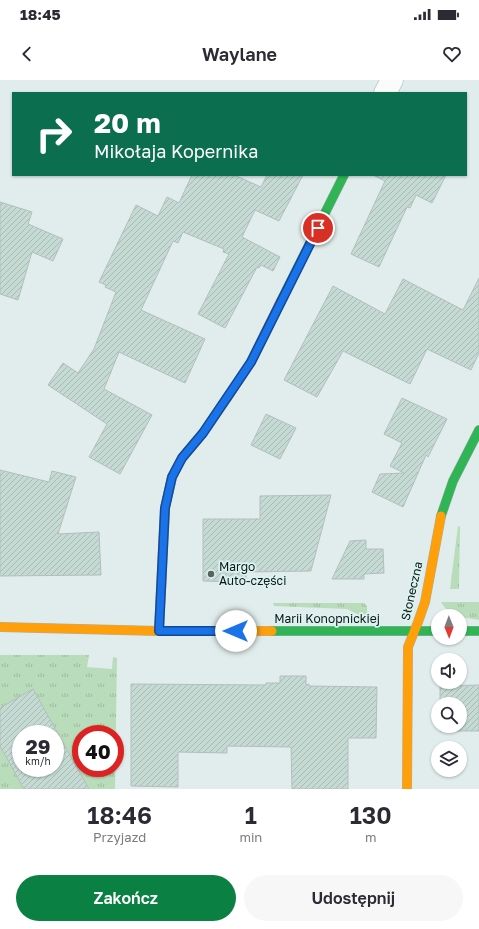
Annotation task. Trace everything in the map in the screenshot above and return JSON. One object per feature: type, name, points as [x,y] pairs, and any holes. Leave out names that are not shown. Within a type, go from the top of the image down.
[{"type":"street","points":[[386,92],[392,80]]},
{"type":"street","points":[[159,631],[165,508],[172,477],[182,458],[203,433],[251,362],[344,176]]},
{"type":"street","name":"Słoneczna","points":[[407,789],[408,647],[415,631],[426,596],[441,514],[457,472],[479,430]]},
{"type":"street","name":"Marii Konopnickiej","points":[[0,627],[159,631],[431,631]]},
{"type":"street","points":[[467,631],[479,631]]},
{"type":"green space","points":[[458,526],[460,527],[459,589],[450,589]]},
{"type":"green space","points":[[441,602],[479,602],[479,620],[467,618],[467,609],[446,609]]},
{"type":"green space","points":[[273,603],[364,603],[367,606],[367,619],[347,609],[274,606]]},
{"type":"green space","points":[[0,655],[89,655],[87,667],[112,669],[113,657],[117,658],[116,725],[72,725],[72,777],[115,777],[115,789],[0,789]]},
{"type":"building","points":[[192,176],[236,176],[261,187],[266,176],[302,176],[279,221],[255,210],[242,237],[280,257],[273,271],[261,265],[259,268],[257,267],[225,328],[198,314],[229,254],[223,252],[224,249],[183,232],[178,243],[173,241],[141,310],[205,339],[185,383],[119,352],[104,389],[152,415],[120,474],[89,457],[107,424],[48,385],[63,363],[78,373],[94,349],[116,292],[105,287],[106,285],[99,282],[136,205],[158,216],[167,197],[179,203]]},
{"type":"building","points":[[375,176],[446,176],[432,203],[416,195],[410,208],[407,207],[379,267],[351,254],[385,181]]},
{"type":"building","points":[[0,202],[32,212],[28,224],[63,239],[53,261],[32,252],[18,300],[0,294]]},
{"type":"building","points":[[479,278],[479,353],[471,370],[427,349],[410,384],[343,351],[317,397],[284,380],[333,286],[385,314],[403,279],[463,310]]},
{"type":"building","points":[[402,398],[447,419],[428,457],[426,455],[403,507],[372,492],[380,474],[404,473],[390,466],[402,443],[384,434]]},
{"type":"building","points":[[266,414],[296,428],[280,459],[251,445]]},
{"type":"building","points":[[0,470],[49,482],[52,471],[76,477],[58,534],[99,532],[101,575],[0,576]]},
{"type":"building","points":[[331,495],[311,571],[246,572],[246,582],[203,581],[203,519],[260,519],[260,496]]},
{"type":"building","points":[[366,540],[366,549],[383,549],[384,573],[364,574],[364,579],[332,579],[350,541]]},
{"type":"building","points":[[280,676],[306,676],[306,685],[309,684],[309,686],[377,687],[376,738],[348,738],[348,789],[292,789],[291,747],[227,746],[227,753],[178,752],[178,787],[131,786],[131,684],[266,685],[266,683],[280,683]]},
{"type":"building","points":[[467,685],[479,685],[479,731],[467,731],[467,697],[440,697],[440,689],[467,689]]},
{"type":"building","points":[[33,689],[53,725],[12,725],[12,768],[0,746],[0,708]]},
{"type":"building","points":[[64,744],[72,759],[72,777],[82,777],[89,789],[24,789],[17,777],[64,777]]},
{"type":"traffic: fast","points":[[281,301],[344,176]]},
{"type":"traffic: fast","points":[[441,516],[453,481],[479,430]]},
{"type":"traffic: fast","points":[[272,631],[431,631]]},
{"type":"traffic: fast","points":[[467,631],[479,631]]},
{"type":"traffic: slow","points":[[159,631],[165,508],[172,477],[182,458],[203,433],[227,398]]},
{"type":"traffic: slow","points":[[407,789],[408,647],[425,602],[441,516]]},
{"type":"traffic: slow","points":[[0,627],[159,631],[272,631]]},
{"type":"traffic: jam","points":[[227,398],[251,362],[281,301]]},
{"type":"place","name":"Margo Auto-części","points":[[211,574]]},
{"type":"route","points":[[236,631],[159,631],[165,508],[172,477],[182,458],[203,433],[251,362],[318,228]]}]
